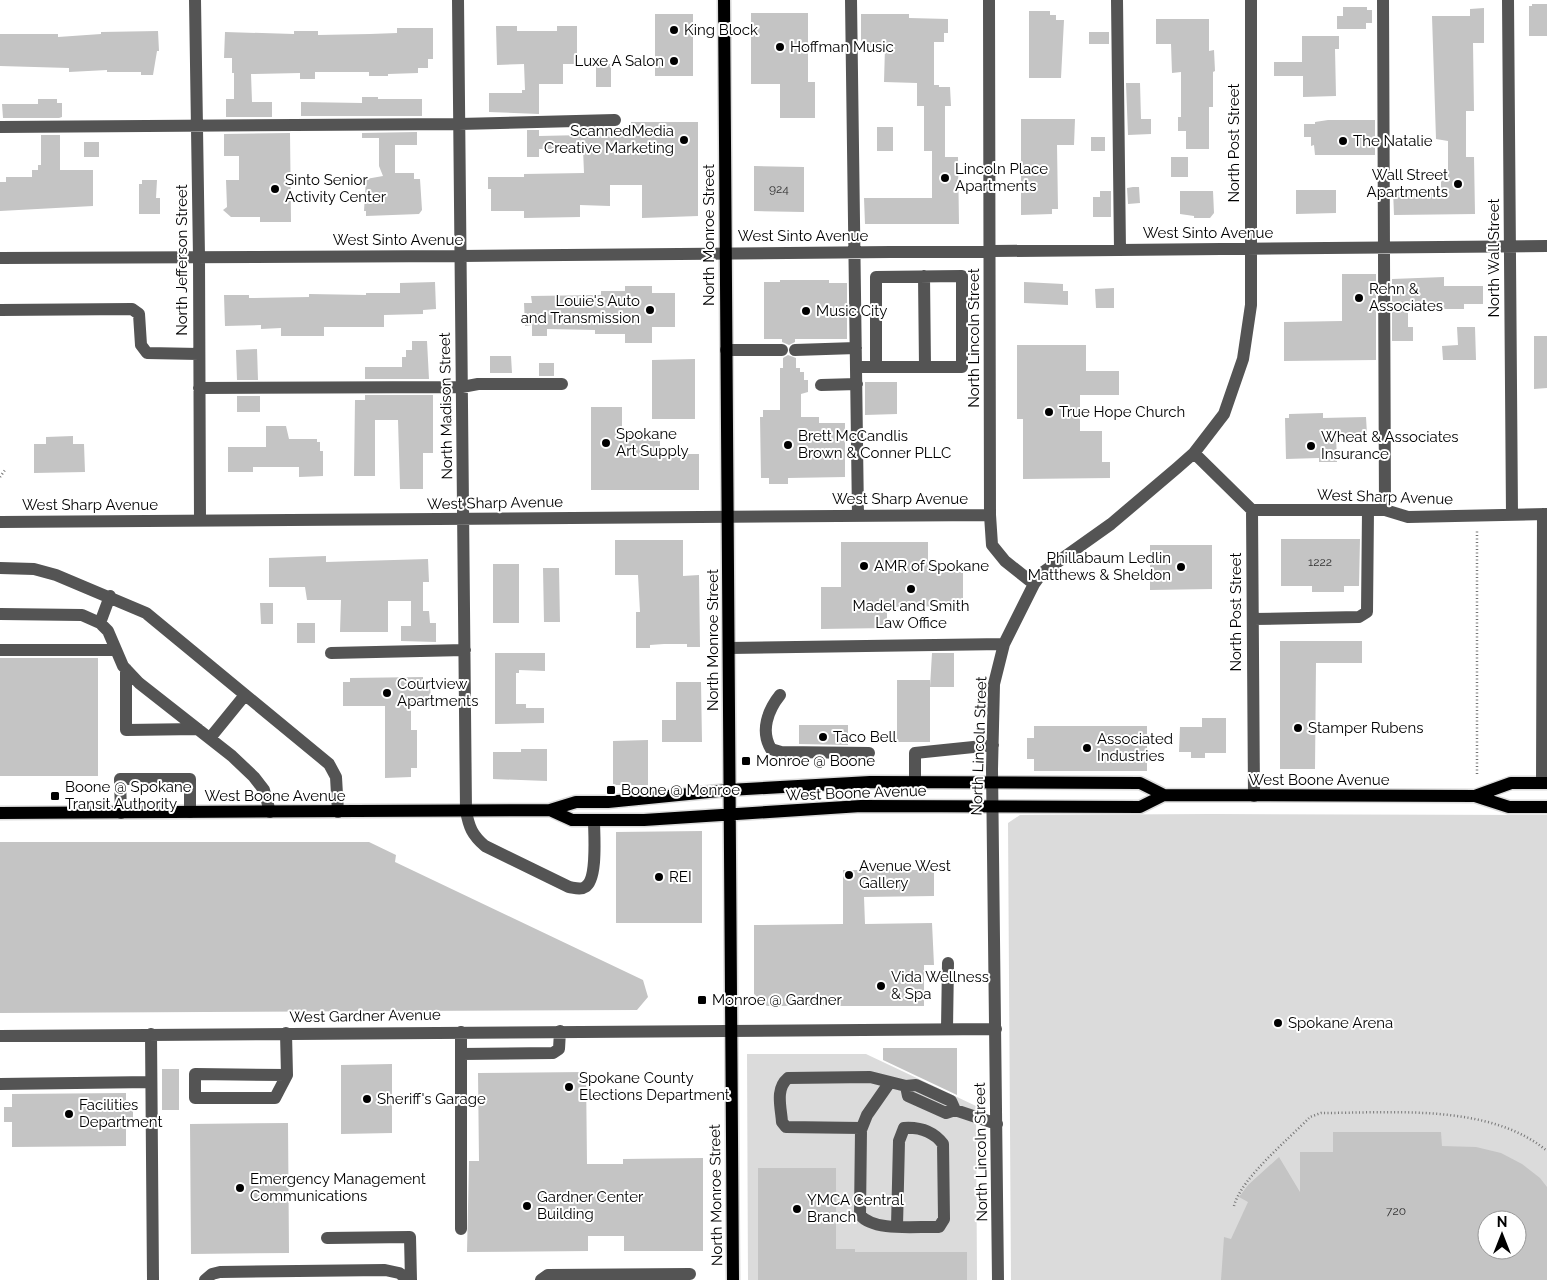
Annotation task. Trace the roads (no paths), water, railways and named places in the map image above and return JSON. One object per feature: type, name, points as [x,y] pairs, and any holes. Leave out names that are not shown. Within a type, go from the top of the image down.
[{"type":"main road","name":"North Monroe Street","points":[[724,0],[733,1280]]},
{"type":"main road","name":"West Boone Avenue","points":[[0,813],[550,810],[576,802],[635,800],[729,790],[870,782],[1140,783],[1164,795],[1475,796],[1509,807],[1547,807]]},
{"type":"main road","name":"West Boone Avenue","points":[[1475,796],[1511,782],[1545,782]]},
{"type":"main road","name":"West Boone Avenue","points":[[550,810],[572,820],[594,820],[729,815],[820,808],[1140,807],[1164,795]]},
{"type":"street","name":"North Jefferson Street","points":[[195,0],[199,257],[200,520]]},
{"type":"street","name":"North Madison Street","points":[[458,0],[466,811],[469,828],[474,837],[485,846],[570,887],[579,889],[591,882],[594,872],[594,820]]},
{"type":"street","points":[[851,0],[858,516]]},
{"type":"street","name":"North Lincoln Street","points":[[989,0],[991,251],[990,515],[992,545],[1005,561],[1034,584],[1004,644],[994,684],[992,806],[998,1280]]},
{"type":"street","points":[[1117,0],[1120,250]]},
{"type":"street","name":"North Post Street","points":[[1034,584],[1042,572],[1111,524],[1194,453],[1224,414],[1243,359],[1250,305],[1250,0]]},
{"type":"street","points":[[1383,0],[1385,510]]},
{"type":"street","name":"North Wall Street","points":[[1508,0],[1512,515]]},
{"type":"street","points":[[0,127],[459,124],[615,120]]},
{"type":"street","name":"West Sinto Avenue","points":[[0,258],[1250,250],[1547,246]]},
{"type":"street","points":[[924,276],[925,367]]},
{"type":"street","points":[[856,277],[962,276],[962,367],[856,367]]},
{"type":"street","points":[[876,277],[876,367]]},
{"type":"street","points":[[0,310],[132,309],[139,314],[141,345],[147,353],[199,354]]},
{"type":"street","points":[[726,350],[856,348]]},
{"type":"street","points":[[199,388],[462,387],[478,384],[562,384]]},
{"type":"street","points":[[821,385],[857,384]]},
{"type":"street","points":[[1194,453],[1252,510]]},
{"type":"street","name":"North Post Street","points":[[1252,510],[1254,796]]},
{"type":"street","name":"West Sharp Avenue","points":[[1252,510],[1385,510],[1408,517],[1545,514]]},
{"type":"street","points":[[1253,619],[1359,617],[1367,612],[1368,510]]},
{"type":"street","points":[[1545,514],[1545,782]]},
{"type":"street","name":"West Sharp Avenue","points":[[0,522],[990,515]]},
{"type":"street","points":[[0,568],[34,569],[56,575],[110,596],[146,613],[329,764],[336,777],[338,812]]},
{"type":"street","points":[[100,623],[110,596]]},
{"type":"street","points":[[0,614],[82,615],[100,623],[108,631],[115,650],[126,669],[139,683],[232,756],[260,784],[270,812]]},
{"type":"street","points":[[729,648],[1004,644]]},
{"type":"street","points":[[0,650],[115,650]]},
{"type":"street","points":[[331,653],[465,650]]},
{"type":"street","points":[[126,669],[126,730],[198,729]]},
{"type":"street","points":[[210,738],[245,695]]},
{"type":"street","points":[[780,695],[772,704],[767,718],[767,742],[771,749],[781,752],[869,753]]},
{"type":"street","points":[[915,782],[915,753],[993,745]]},
{"type":"street","points":[[121,812],[120,779],[190,779],[190,812]]},
{"type":"street","points":[[947,1029],[948,963]]},
{"type":"street","name":"West Gardner Avenue","points":[[0,1036],[996,1029]]},
{"type":"street","points":[[461,1054],[553,1053],[559,1049],[560,1031]]},
{"type":"street","points":[[461,1032],[461,1229]]},
{"type":"street","points":[[286,1033],[287,1075],[275,1098],[195,1098],[195,1074],[287,1075]]},
{"type":"street","points":[[151,1034],[153,1280]]},
{"type":"street","points":[[861,1128],[786,1127],[782,1122],[780,1089],[782,1083],[788,1078],[870,1077],[906,1086],[908,1096],[946,1113],[955,1110],[997,1124]]},
{"type":"street","points":[[0,1084],[152,1082]]},
{"type":"street","points":[[890,1082],[867,1114],[861,1128],[860,1215],[866,1222],[876,1225],[896,1226],[939,1227],[944,1218],[943,1144],[936,1134],[916,1127],[904,1128],[899,1141],[896,1226]]},
{"type":"street","points":[[327,1238],[410,1238],[410,1280]]},
{"type":"street","points":[[205,1280],[212,1274],[220,1272],[385,1275],[399,1273],[410,1280]]},
{"type":"street","points":[[541,1280],[548,1275],[690,1274]]},
{"type":"place","name":"King Block","points":[[674,30]]},
{"type":"place","name":"Hoffman Music","points":[[780,47]]},
{"type":"place","name":"Luxe A Salon","points":[[674,61]]},
{"type":"place","name":"ScannedMedia Creative Marketing","points":[[684,140]]},
{"type":"place","name":"The Natalie","points":[[1343,141]]},
{"type":"place","name":"Lincoln Place Apartments","points":[[945,178]]},
{"type":"place","name":"Wall Street Apartments","points":[[1458,184]]},
{"type":"place","name":"Sinto Senior Activity Center","points":[[275,189]]},
{"type":"place","name":"Rehn & Associates","points":[[1359,298]]},
{"type":"place","name":"Louie's Auto and Transmission","points":[[650,310]]},
{"type":"place","name":"Music City","points":[[806,311]]},
{"type":"place","name":"True Hope Church","points":[[1049,412]]},
{"type":"place","name":"Spokane Art Supply","points":[[606,443]]},
{"type":"place","name":"Brett McCandlis Brown & Conner PLLC","points":[[788,445]]},
{"type":"place","name":"Wheat & Associates Insurance","points":[[1311,446]]},
{"type":"place","name":"AMR of Spokane","points":[[864,566]]},
{"type":"place","name":"Phillabaum Ledlin Matthews & Sheldon","points":[[1181,567]]},
{"type":"place","name":"Madel and Smith Law Office","points":[[911,589]]},
{"type":"place","name":"Courtview Apartments","points":[[387,693]]},
{"type":"place","name":"Stamper Rubens","points":[[1298,728]]},
{"type":"place","name":"Taco Bell","points":[[823,737]]},
{"type":"place","name":"Associated Industries","points":[[1087,748]]},
{"type":"place","name":"Monroe @ Boone","points":[[746,761]]},
{"type":"place","name":"Boone @ Monroe","points":[[611,790]]},
{"type":"place","name":"Boone @ Spokane Transit Authority","points":[[55,796]]},
{"type":"place","name":"Avenue West Gallery","points":[[849,875]]},
{"type":"place","name":"REI","points":[[659,877]]},
{"type":"place","name":"Vida Wellness & Spa","points":[[881,986]]},
{"type":"place","name":"Monroe @ Gardner","points":[[702,1000]]},
{"type":"place","name":"Spokane Arena","points":[[1278,1023]]},
{"type":"place","name":"Spokane County Elections Department","points":[[569,1087]]},
{"type":"place","name":"Sheriff's Garage","points":[[367,1099]]},
{"type":"place","name":"Facilities Department","points":[[69,1114]]},
{"type":"place","name":"Emergency Management Communications","points":[[240,1188]]},
{"type":"place","name":"Gardner Center Building","points":[[527,1206]]},
{"type":"place","name":"YMCA Central Branch","points":[[797,1209]]}]
